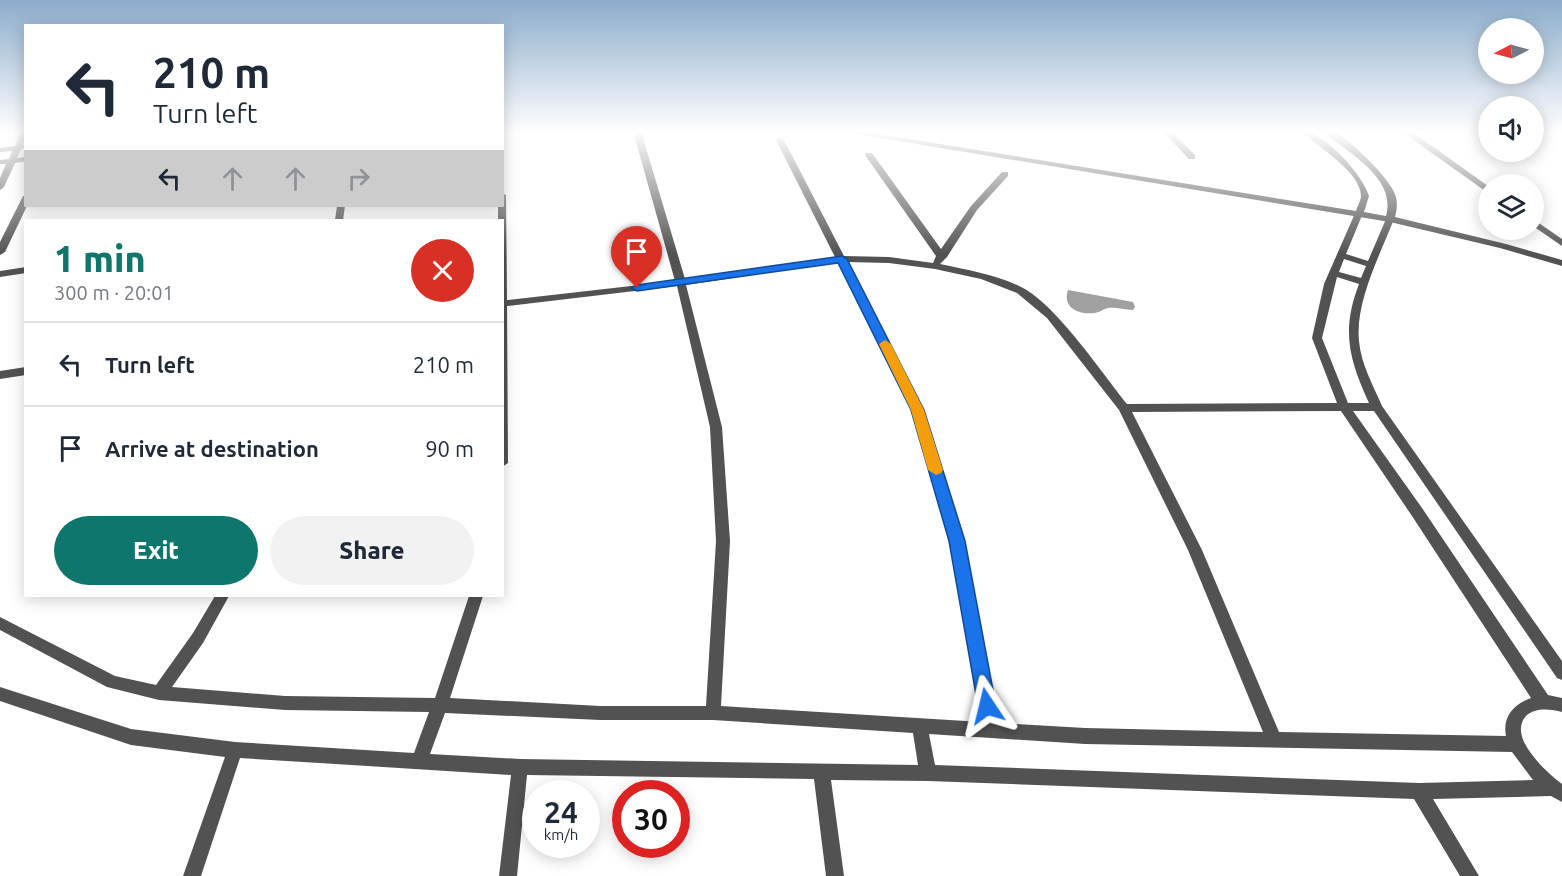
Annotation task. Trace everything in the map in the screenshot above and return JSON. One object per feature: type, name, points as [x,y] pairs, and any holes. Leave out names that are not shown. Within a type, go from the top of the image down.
[{"type":"street","points":[[0,187],[7,172]]},
{"type":"street","points":[[649,172],[681,283],[716,427],[723,541],[713,713]]},
{"type":"street","points":[[797,172],[918,410],[957,541],[992,730]]},
{"type":"street","points":[[880,172],[938,261]]},
{"type":"street","points":[[1087,172],[1359,213],[1503,246],[1562,263]]},
{"type":"street","points":[[1352,172],[1362,185],[1365,197],[1333,273],[1317,338],[1344,407],[1543,702]]},
{"type":"street","points":[[1375,172],[1387,188],[1393,204],[1390,219],[1357,304],[1353,333],[1363,375],[1377,407],[1562,673]]},
{"type":"street","points":[[1463,172],[1478,183]]},
{"type":"street","points":[[938,261],[974,208],[1005,174]]},
{"type":"street","points":[[0,252],[24,202]]},
{"type":"street","points":[[1544,230],[1562,243]]},
{"type":"street","points":[[1340,255],[1372,265]]},
{"type":"street","points":[[504,304],[681,283],[842,259],[938,261],[1021,291],[1051,316],[1124,408],[1195,550],[1274,739]]},
{"type":"street","points":[[0,274],[24,270]]},
{"type":"street","points":[[1333,273],[1365,283]]},
{"type":"street","points":[[0,375],[24,371]]},
{"type":"street","points":[[1124,408],[1377,407]]},
{"type":"street","points":[[159,693],[198,638],[221,597]]},
{"type":"street","points":[[419,760],[476,597]]},
{"type":"street","points":[[0,622],[112,682],[159,693],[285,703],[440,705],[600,713],[713,713],[1085,736],[1516,744]]},
{"type":"street","points":[[0,694],[131,737],[236,750],[520,767],[928,773],[1419,791],[1558,791]]},
{"type":"street","points":[[1558,791],[1537,774],[1524,759],[1516,744],[1513,727],[1517,714],[1527,706],[1543,702],[1562,705]]},
{"type":"street","points":[[920,727],[928,773]]},
{"type":"street","points":[[192,876],[236,750]]},
{"type":"street","points":[[508,876],[520,767]]},
{"type":"street","points":[[822,773],[835,876]]},
{"type":"street","points":[[1419,791],[1470,876]]},
{"type":"shaded area","points":[[1068,290],[1133,302],[1135,307],[1133,310],[1111,308],[1096,313],[1082,313],[1069,305]]},
{"type":"slow traffic","points":[[885,344],[918,410],[936,470]]},
{"type":"route","points":[[637,288],[842,259],[918,410],[957,541],[987,706]]}]
